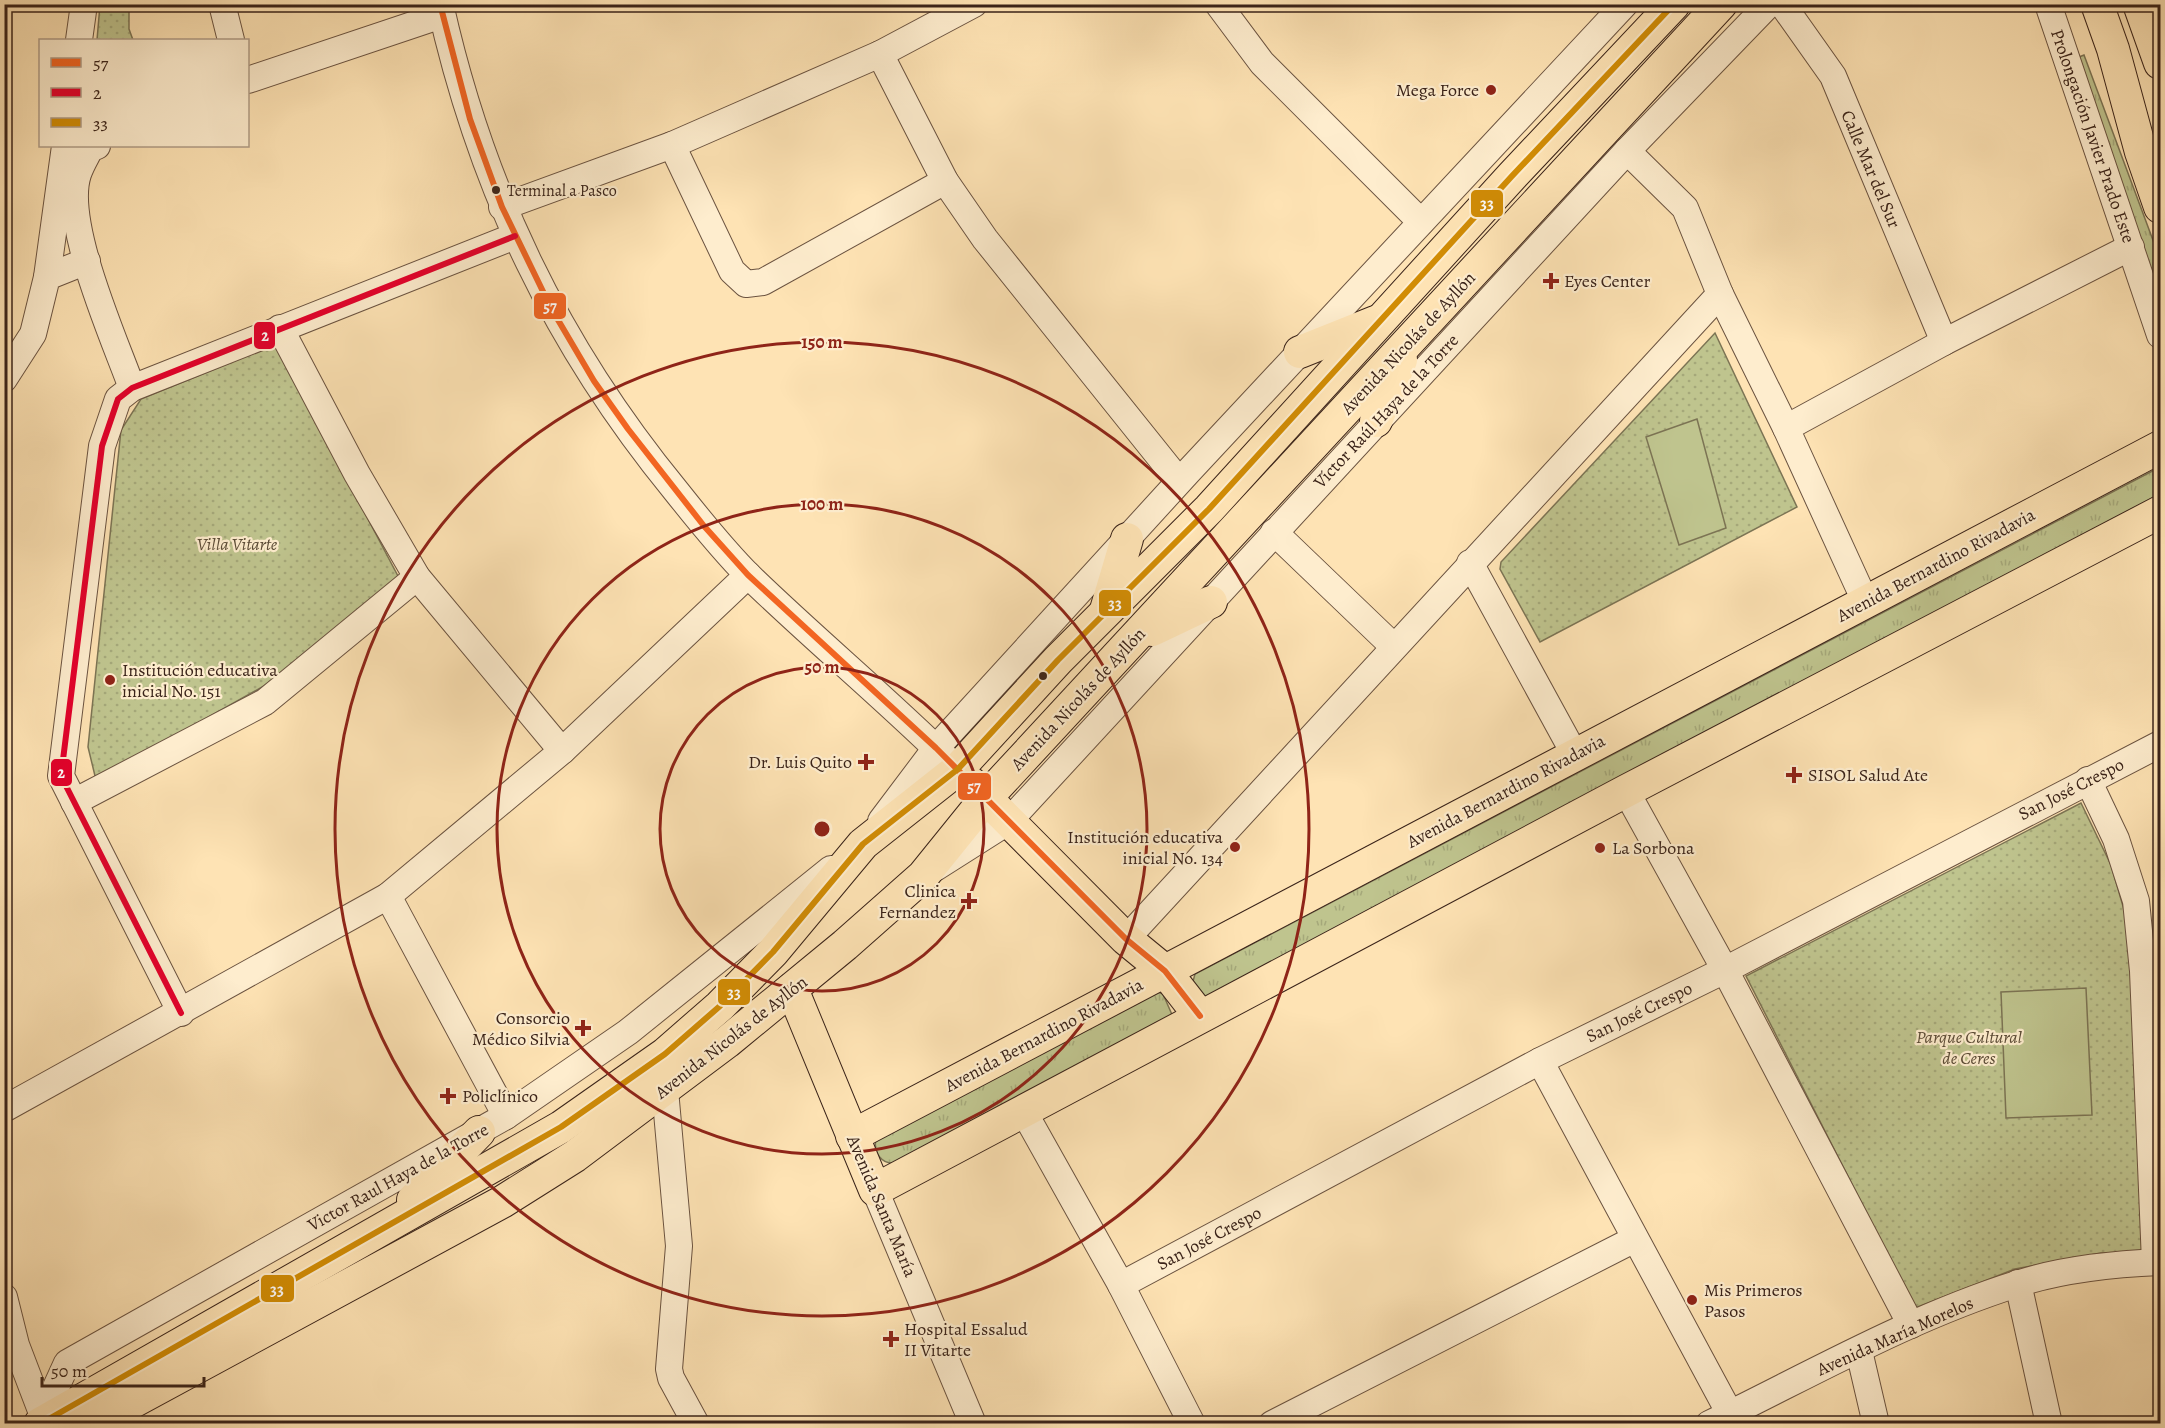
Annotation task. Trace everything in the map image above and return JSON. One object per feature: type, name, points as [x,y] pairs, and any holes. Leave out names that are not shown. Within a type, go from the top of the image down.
[{"type":"main road","name":"Avenida Nicolás de Ayllón","points":[[43,1422],[561,1127],[665,1054],[720,1006],[773,952],[863,844],[958,769],[1058,660],[1209,509],[1674,4]]},
{"type":"main road","name":"Avenida Nicolás de Ayllón","points":[[92,1424],[502,1202],[575,1156],[665,1090],[792,989],[922,876],[986,798],[1721,4]]},
{"type":"main road","points":[[2097,4],[2113,49],[2141,152],[2160,207]]},
{"type":"main road","points":[[2139,4],[2160,63]]},
{"type":"main road","points":[[1300,352],[1382,319]]},
{"type":"main road","points":[[1376,422],[1408,343]]},
{"type":"main road","name":"Avenida Bernardino Rivadavia","points":[[852,1136],[2160,447]]},
{"type":"main road","points":[[875,1190],[1626,791],[2160,512]]},
{"type":"main road","points":[[1105,615],[1127,539]]},
{"type":"main road","points":[[1135,638],[1211,602]]},
{"type":"main road","points":[[958,769],[1126,939],[1165,971],[1200,1016]]},
{"type":"main road","name":"Avenida Santa María","points":[[792,989],[875,1190]]},
{"type":"main road","points":[[388,1226],[492,1124]]},
{"type":"street","points":[[79,39],[84,4]]},
{"type":"street","points":[[222,4],[231,39]]},
{"type":"street","points":[[502,207],[672,145],[880,54],[974,4]]},
{"type":"street","points":[[1218,4],[1262,63],[1421,222]]},
{"type":"street","points":[[936,748],[1179,481],[1625,4]]},
{"type":"street","name":"Víctor Raúl Haya de la Torre","points":[[1009,821],[1627,151],[1769,4]]},
{"type":"street","name":"Calle Mar del Sur","points":[[1782,4],[1833,76],[1944,342]]},
{"type":"street","name":"Prolongación Javier Prado Este","points":[[2048,4],[2160,335]]},
{"type":"street","points":[[249,80],[441,10],[470,118],[502,207],[514,236],[551,308],[594,381],[670,484],[748,575],[958,769]]},
{"type":"street","points":[[880,54],[945,181],[985,239],[1179,481]]},
{"type":"street","points":[[672,145],[732,272],[746,284],[763,282],[945,181]]},
{"type":"street","points":[[4,379],[33,334],[47,277],[65,147]]},
{"type":"street","points":[[95,147],[90,149],[77,175],[75,210],[87,261],[132,388]]},
{"type":"street","points":[[1627,151],[1685,208],[1720,294],[1865,601]]},
{"type":"street","points":[[181,1013],[61,776],[102,446],[118,399],[132,388],[514,236]]},
{"type":"street","points":[[1785,428],[1944,342],[2131,247]]},
{"type":"street","points":[[47,277],[87,261]]},
{"type":"street","points":[[1126,939],[1393,646],[1720,294]]},
{"type":"street","points":[[280,328],[357,474],[417,577],[562,751]]},
{"type":"street","points":[[1274,532],[1393,646]]},
{"type":"street","points":[[1470,563],[1575,755]]},
{"type":"street","points":[[4,1109],[181,1013],[387,896],[562,751],[748,575]]},
{"type":"street","points":[[74,802],[265,702],[417,577]]},
{"type":"street","name":"San José Crespo","points":[[1121,1285],[1540,1061],[1725,970],[2160,744]]},
{"type":"street","name":"Victor Raul Haya de la Torre","points":[[43,1422],[52,1395],[67,1363],[492,1124],[628,1032],[863,844],[936,748]]},
{"type":"street","points":[[2088,780],[2116,839],[2136,901],[2143,971],[2158,1262]]},
{"type":"street","points":[[1626,791],[1725,970],[1911,1325]]},
{"type":"street","points":[[922,876],[1009,821]]},
{"type":"street","points":[[387,896],[492,1124]]},
{"type":"street","points":[[1540,1061],[1635,1239],[1719,1419]]},
{"type":"street","points":[[665,1090],[679,1246],[669,1369],[671,1378],[696,1424]]},
{"type":"street","points":[[1024,1112],[1121,1285],[1192,1424]]},
{"type":"street","name":"Avenida Santa María","points":[[875,1190],[973,1424]]},
{"type":"street","points":[[1272,1424],[1635,1239]]},
{"type":"street","name":"Avenida María Morelos","points":[[1719,1419],[1911,1325],[2018,1283],[2100,1266],[2158,1262]]},
{"type":"street","points":[[2018,1283],[2049,1424]]},
{"type":"street","points":[[4,1297],[16,1345],[43,1422]]},
{"type":"street","points":[[1859,1351],[1876,1424]]},
{"type":"green space","points":[[100,5],[129,5],[129,29],[133,39],[97,39]]},
{"type":"green space","points":[[2084,55],[2160,259],[2160,306],[2069,61]]},
{"type":"green space","points":[[1715,333],[1797,507],[1540,642],[1500,569],[1501,562]]},
{"type":"green space","name":"Villa Vitarte","points":[[276,344],[399,578],[264,686],[96,780],[88,747],[121,430],[141,399]]},
{"type":"green space","points":[[1697,419],[1726,528],[1679,545],[1646,437]]},
{"type":"green space","points":[[2160,467],[2160,494],[1212,998],[1206,999],[1192,985],[1195,974]]},
{"type":"green space","name":"Parque Cultural de Ceres","points":[[2081,803],[2111,865],[2125,913],[2131,967],[2145,1252],[2101,1253],[2015,1269],[1915,1308],[1746,976]]},
{"type":"green space","points":[[2086,988],[2092,1115],[2006,1118],[2001,992]]},
{"type":"green space","points":[[1158,992],[1163,994],[1173,1017],[896,1163],[883,1160],[877,1153],[876,1139]]},
{"type":"transit line","name":"57","points":[[440,4],[470,119],[502,207],[551,308],[594,381],[628,429],[704,526],[748,575],[936,748],[1126,939],[1165,971],[1200,1016]]},
{"type":"transit line","name":"33","points":[[40,1424],[561,1127],[665,1054],[720,1006],[773,952],[863,844],[958,769],[1058,660],[1209,509],[1512,176],[1674,4]]},
{"type":"transit line","name":"2","points":[[181,1013],[61,776],[102,446],[118,399],[132,388],[515,236]]},
{"type":"place","name":"Mega Force","points":[[1491,90]]},
{"type":"place","name":"Terminal a Pasco","points":[[496,190]]},
{"type":"place","name":"Eyes Center","points":[[1551,281]]},
{"type":"place","name":"Institución educativa inicial No. 151","points":[[110,680]]},
{"type":"place","name":"Dr. Luis Quito","points":[[866,762]]},
{"type":"place","name":"SISOL Salud Ate","points":[[1794,775]]},
{"type":"place","name":"Institución educativa inicial No. 134","points":[[1235,847]]},
{"type":"place","name":"La Sorbona","points":[[1600,848]]},
{"type":"place","name":"Clinica Fernandez","points":[[969,901]]},
{"type":"place","name":"Consorcio Médico Silvia","points":[[583,1028]]},
{"type":"place","name":"Policlínico","points":[[448,1096]]},
{"type":"place","name":"Mis Primeros Pasos","points":[[1692,1300]]},
{"type":"place","name":"Hospital Essalud II Vitarte","points":[[891,1339]]}]
